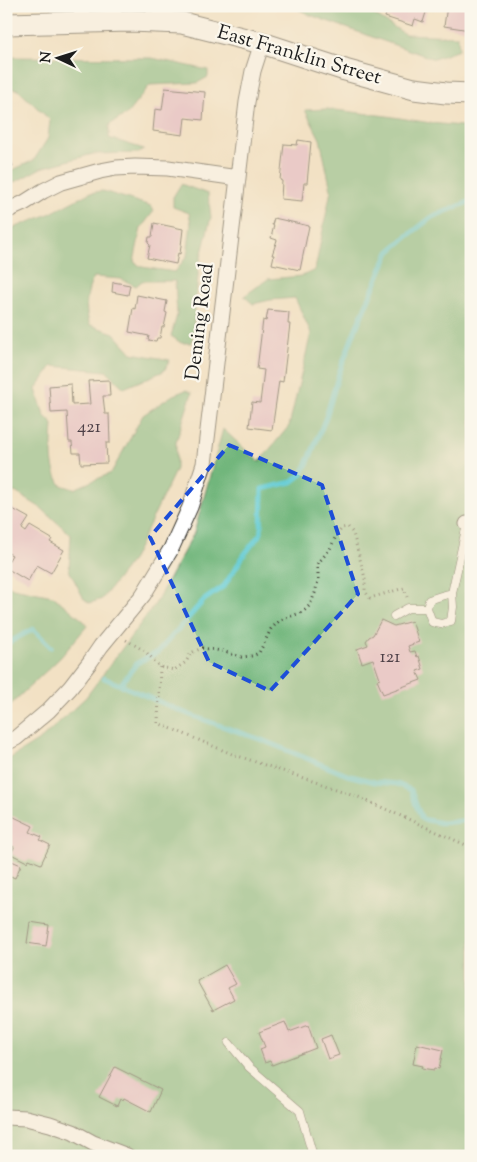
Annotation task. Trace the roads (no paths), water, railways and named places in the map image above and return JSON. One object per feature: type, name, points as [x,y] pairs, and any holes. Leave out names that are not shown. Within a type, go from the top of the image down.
[{"type":"main road","name":"East Franklin Street","points":[[6,24],[130,21],[182,22],[262,43],[414,89],[471,94]]},
{"type":"street","name":"Deming Road","points":[[6,743],[16,738],[48,711],[70,688],[101,646],[144,595],[172,549],[190,507],[204,464],[247,102],[253,71],[262,43]]},
{"type":"street","points":[[6,211],[61,182],[116,168],[135,166],[168,168],[238,178]]},
{"type":"street","points":[[6,1117],[26,1118],[50,1124],[72,1132],[92,1144],[127,1156]]},
{"type":"lane","points":[[452,593],[429,600],[426,608],[432,622],[440,624],[451,621],[452,593],[469,525]]},
{"type":"lane","points":[[394,616],[408,608],[426,608]]},
{"type":"lane","points":[[229,1043],[249,1067],[300,1111],[313,1156]]},
{"type":"waterway","points":[[121,684],[137,663],[158,652],[204,600],[224,586],[261,533],[262,489],[292,482],[301,475],[326,417],[339,373],[354,333],[389,252],[432,217],[471,201]]},
{"type":"waterway","points":[[6,640],[10,642],[33,629],[51,647]]},
{"type":"waterway","points":[[104,678],[190,715],[262,740],[347,775],[375,782],[397,784],[411,790],[422,819],[442,823],[471,820]]}]
